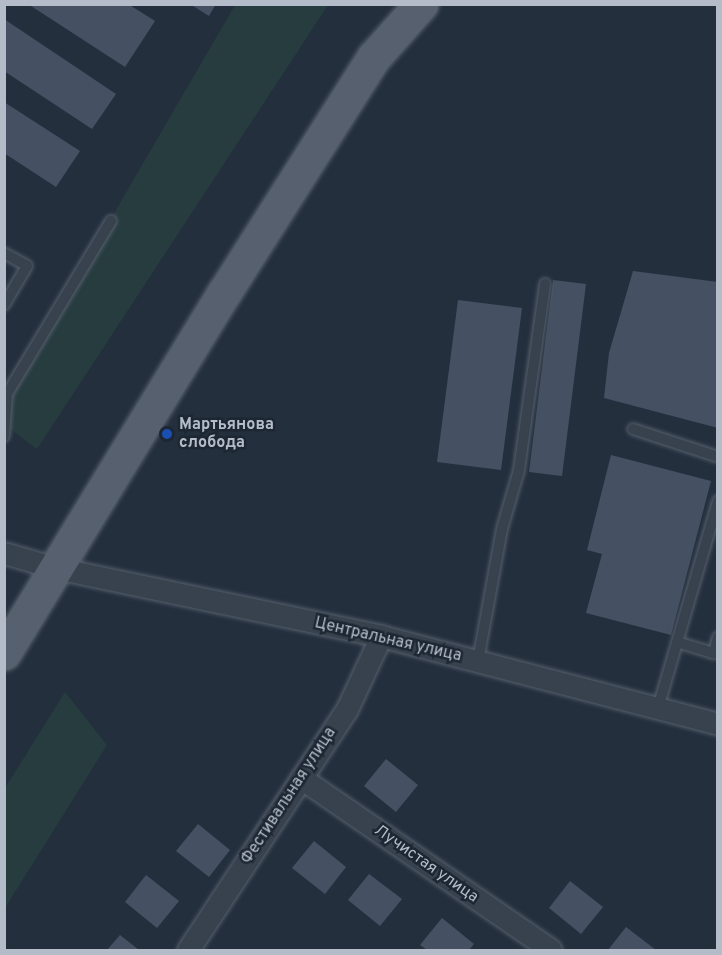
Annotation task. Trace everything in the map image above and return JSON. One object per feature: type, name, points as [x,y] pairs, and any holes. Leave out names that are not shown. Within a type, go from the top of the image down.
[{"type":"main road","points":[[4,652],[224,293],[375,57],[421,4]]},
{"type":"street","name":"Центральная улица","points":[[4,553],[56,568],[381,636],[717,723]]},
{"type":"street","name":"Фестивальная улица","points":[[188,951],[347,709],[381,636]]},
{"type":"street","name":"Лучистая улица","points":[[301,778],[551,951]]},
{"type":"lane","points":[[4,436],[7,394],[111,221]]},
{"type":"lane","points":[[4,253],[27,266],[4,304]]},
{"type":"lane","points":[[478,661],[502,529],[519,470],[545,284]]},
{"type":"lane","points":[[633,429],[717,457]]},
{"type":"lane","points":[[658,708],[717,501]]},
{"type":"lane","points":[[677,642],[714,652],[717,637]]},
{"type":"green space","points":[[235,5],[328,5],[37,449],[5,425],[5,401]]},
{"type":"green space","points":[[65,692],[107,745],[5,908],[5,788]]},
{"type":"building","points":[[28,4],[128,4],[155,21],[125,67]]},
{"type":"building","points":[[190,4],[216,4],[209,16]]},
{"type":"building","points":[[4,19],[116,94],[92,129],[4,71]]},
{"type":"building","points":[[4,102],[80,151],[56,187],[4,153]]},
{"type":"building","points":[[633,271],[718,282],[718,428],[604,398],[609,353]]},
{"type":"building","points":[[553,280],[586,284],[562,476],[529,472]]},
{"type":"building","points":[[458,300],[522,308],[501,470],[437,462]]},
{"type":"building","points":[[611,455],[711,481],[671,635],[586,613],[602,554],[587,550]]},
{"type":"building","points":[[386,759],[418,785],[396,812],[364,786]]},
{"type":"building","points":[[198,824],[230,850],[209,877],[176,851]]},
{"type":"building","points":[[314,841],[346,867],[325,894],[292,868]]},
{"type":"building","points":[[369,874],[402,899],[380,926],[348,900]]},
{"type":"building","points":[[146,875],[179,901],[157,928],[125,902]]},
{"type":"building","points":[[570,881],[603,907],[581,934],[549,908]]},
{"type":"building","points":[[442,918],[474,944],[469,950],[427,950],[420,945]]},
{"type":"building","points":[[626,927],[656,950],[608,950]]},
{"type":"building","points":[[120,935],[139,950],[107,950]]},
{"type":"place","name":"Мартьянова слобода","points":[[167,434]]}]
